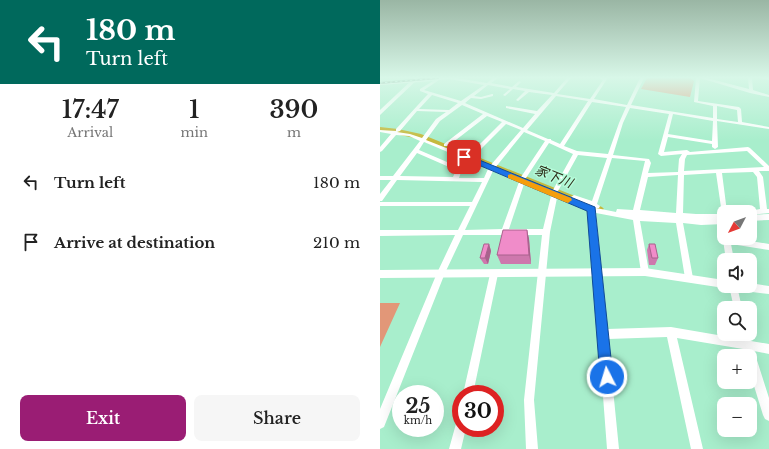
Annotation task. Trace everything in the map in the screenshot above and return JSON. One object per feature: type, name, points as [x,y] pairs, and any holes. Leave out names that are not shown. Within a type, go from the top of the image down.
[{"type":"street","points":[[380,113],[395,99]]},
{"type":"street","points":[[380,150],[426,99]]},
{"type":"street","points":[[449,99],[549,140],[576,153],[647,160],[648,163],[636,215],[645,272]]},
{"type":"street","points":[[380,199],[438,120],[467,99]]},
{"type":"street","points":[[380,423],[441,273],[462,233],[485,180],[492,167],[551,99]]},
{"type":"street","points":[[578,99],[769,128]]},
{"type":"street","points":[[613,449],[592,207],[608,157],[632,99]]},
{"type":"street","points":[[696,99],[696,102],[739,109],[740,124]]},
{"type":"street","points":[[560,146],[591,101]]},
{"type":"street","points":[[715,105],[715,146]]},
{"type":"street","points":[[508,107],[539,113]]},
{"type":"street","points":[[416,110],[451,111]]},
{"type":"street","points":[[670,113],[661,154],[750,150],[769,169]]},
{"type":"street","points":[[446,146],[486,114]]},
{"type":"street","points":[[471,156],[505,122]]},
{"type":"street","points":[[380,130],[397,131],[424,138],[471,156],[492,167]]},
{"type":"street","points":[[666,135],[715,146],[748,147]]},
{"type":"street","points":[[424,138],[592,207],[636,215],[717,221]]},
{"type":"street","points":[[504,233],[523,179],[549,140]]},
{"type":"street","points":[[689,278],[679,218],[683,155],[687,152],[715,146]]},
{"type":"street","points":[[415,150],[459,169],[455,179]]},
{"type":"street","points":[[532,449],[528,400],[546,232],[556,192],[576,153]]},
{"type":"street","points":[[645,175],[769,169]]},
{"type":"street","points":[[755,170],[760,177],[767,213],[757,216]]},
{"type":"street","points":[[719,172],[723,205]]},
{"type":"street","points":[[380,178],[485,180]]},
{"type":"street","points":[[380,204],[474,204]]},
{"type":"street","points":[[679,218],[717,216]]},
{"type":"street","points":[[380,233],[546,232]]},
{"type":"street","points":[[757,245],[769,247]]},
{"type":"street","points":[[380,274],[645,272],[717,283]]},
{"type":"street","points":[[470,385],[494,274]]},
{"type":"street","points":[[757,289],[769,290]]},
{"type":"street","points":[[603,334],[671,332],[769,349]]},
{"type":"street","points":[[671,332],[697,449]]},
{"type":"street","points":[[745,341],[747,349]]},
{"type":"street","points":[[757,378],[769,415]]},
{"type":"street","points":[[455,449],[458,437]]},
{"type":"shaded area","points":[[380,303],[400,303],[380,347]]},
{"type":"building","points":[[503,230],[527,230],[529,255],[497,255]]},
{"type":"building","points":[[484,244],[489,244],[485,258],[480,258]]},
{"type":"building","points":[[649,244],[655,244],[658,258],[652,258]]},
{"type":"waterway","name":"家下川","points":[[380,129],[398,131],[418,136],[599,209]]},
{"type":"slow traffic","points":[[511,177],[568,200]]},
{"type":"route","points":[[464,157],[592,210],[607,377]]}]
